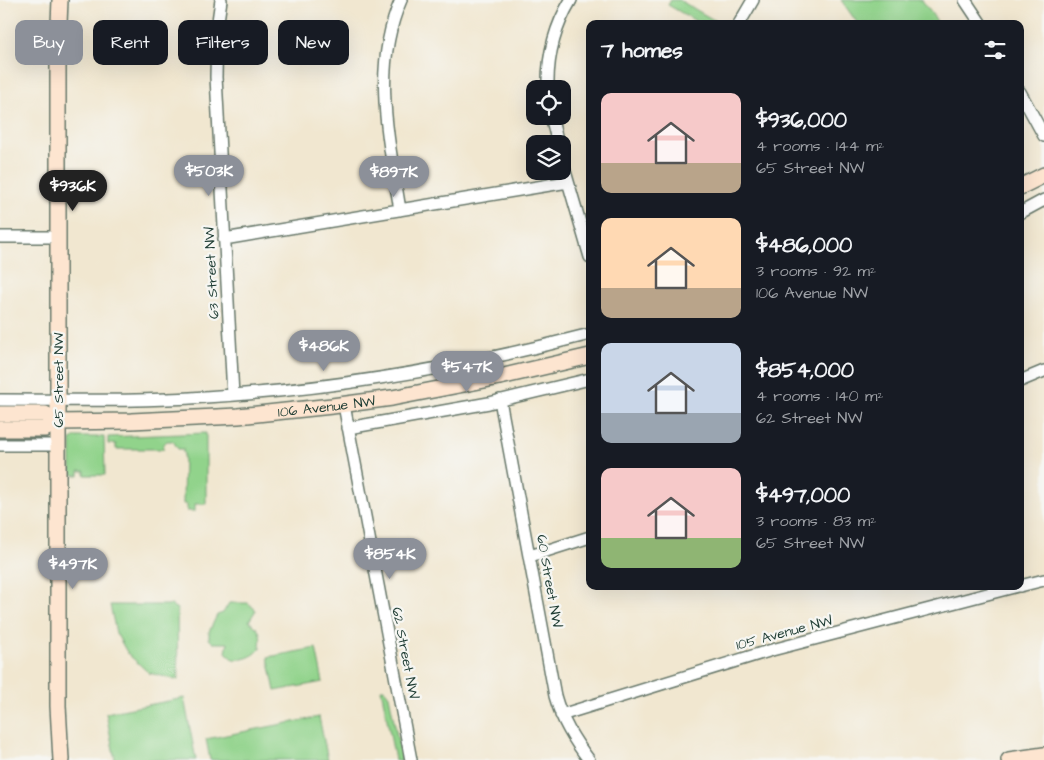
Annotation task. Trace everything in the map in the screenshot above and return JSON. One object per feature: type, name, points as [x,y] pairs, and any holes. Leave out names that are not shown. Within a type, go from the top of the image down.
[{"type":"street","name":"65 Street NW","points":[[60,0],[58,47],[58,706],[61,760]]},
{"type":"street","name":"63 Street NW","points":[[221,0],[217,28],[216,69],[233,395]]},
{"type":"street","points":[[400,210],[386,128],[384,79],[385,56],[401,0]]},
{"type":"street","points":[[549,80],[551,47],[570,0]]},
{"type":"street","points":[[741,20],[753,0]]},
{"type":"street","points":[[965,0],[978,20]]},
{"type":"street","points":[[1024,99],[1044,136]]},
{"type":"street","points":[[1024,185],[1044,175]]},
{"type":"street","points":[[224,239],[568,182],[586,243]]},
{"type":"street","points":[[1024,210],[1044,200]]},
{"type":"street","points":[[0,237],[58,237]]},
{"type":"street","name":"106 Avenue NW","points":[[0,400],[123,400],[233,395],[327,385],[425,371],[488,359],[586,335]]},
{"type":"street","name":"106 Avenue NW","points":[[0,429],[45,429],[58,422],[131,422],[238,416],[344,405],[500,377],[586,357]]},
{"type":"street","points":[[1024,380],[1044,371]]},
{"type":"street","name":"106 Avenue NW","points":[[348,428],[500,400],[586,381]]},
{"type":"street","name":"60 Street NW","points":[[500,400],[555,696],[561,715],[573,738],[590,760]]},
{"type":"street","name":"62 Street NW","points":[[344,405],[411,760]]},
{"type":"street","name":"106 Avenue NW","points":[[0,414],[45,414],[58,422]]},
{"type":"street","points":[[0,445],[58,445]]},
{"type":"street","points":[[530,556],[586,537]]},
{"type":"street","name":"105 Avenue NW","points":[[1024,585],[1044,580]]},
{"type":"street","name":"105 Avenue NW","points":[[561,715],[772,650],[1004,590]]},
{"type":"street","points":[[1009,760],[1044,755]]},
{"type":"green space","points":[[671,0],[679,0],[714,20],[694,20],[668,5]]},
{"type":"green space","points":[[841,0],[922,0],[936,20],[855,20]]},
{"type":"green space","points":[[206,433],[206,504],[195,504],[195,511],[187,511],[187,504],[183,504],[184,453],[183,449],[178,449],[173,441],[167,441],[163,449],[116,449],[116,444],[108,444],[108,437]]},
{"type":"green space","points":[[75,437],[104,437],[105,475],[85,475],[85,471],[79,471],[79,475],[71,473],[71,440]]},
{"type":"green space","points":[[229,603],[248,603],[256,610],[249,621],[260,633],[260,649],[247,658],[232,659],[226,652],[228,643],[213,643],[209,639],[209,632],[217,615],[223,613]]},
{"type":"green space","points":[[110,605],[171,605],[177,609],[178,680],[149,673],[128,654],[116,633]]},
{"type":"green space","points":[[316,648],[323,682],[275,691],[268,657]]},
{"type":"green space","points":[[381,689],[384,689],[389,696],[402,760],[395,760]]},
{"type":"green space","points":[[184,698],[196,760],[115,760],[106,713]]},
{"type":"green space","points":[[319,717],[328,760],[210,760],[206,739]]}]
